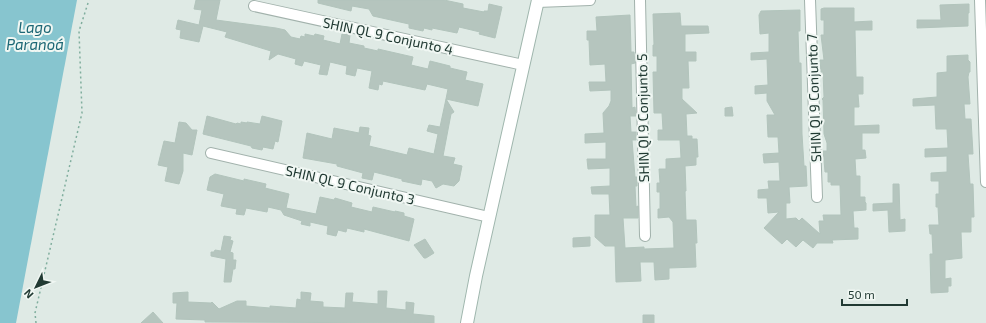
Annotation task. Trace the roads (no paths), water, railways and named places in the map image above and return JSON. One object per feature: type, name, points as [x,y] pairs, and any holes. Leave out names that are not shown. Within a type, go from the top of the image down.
[{"type":"street","points":[[467,323],[488,217],[538,1],[590,0]]},
{"type":"street","name":"SHIN QI 9 Conjunto 5","points":[[640,0],[645,236]]},
{"type":"street","name":"SHIN QI 9 Conjunto 7","points":[[810,0],[818,197]]},
{"type":"street","points":[[980,0],[986,182]]},
{"type":"street","name":"SHIN QL 9 Conjunto 4","points":[[254,6],[522,66]]},
{"type":"street","name":"SHIN QL 9 Conjunto 3","points":[[211,153],[488,217]]},
{"type":"water","name":"Lago Paranoá","points":[[0,0],[77,0],[16,323],[0,323]]}]
